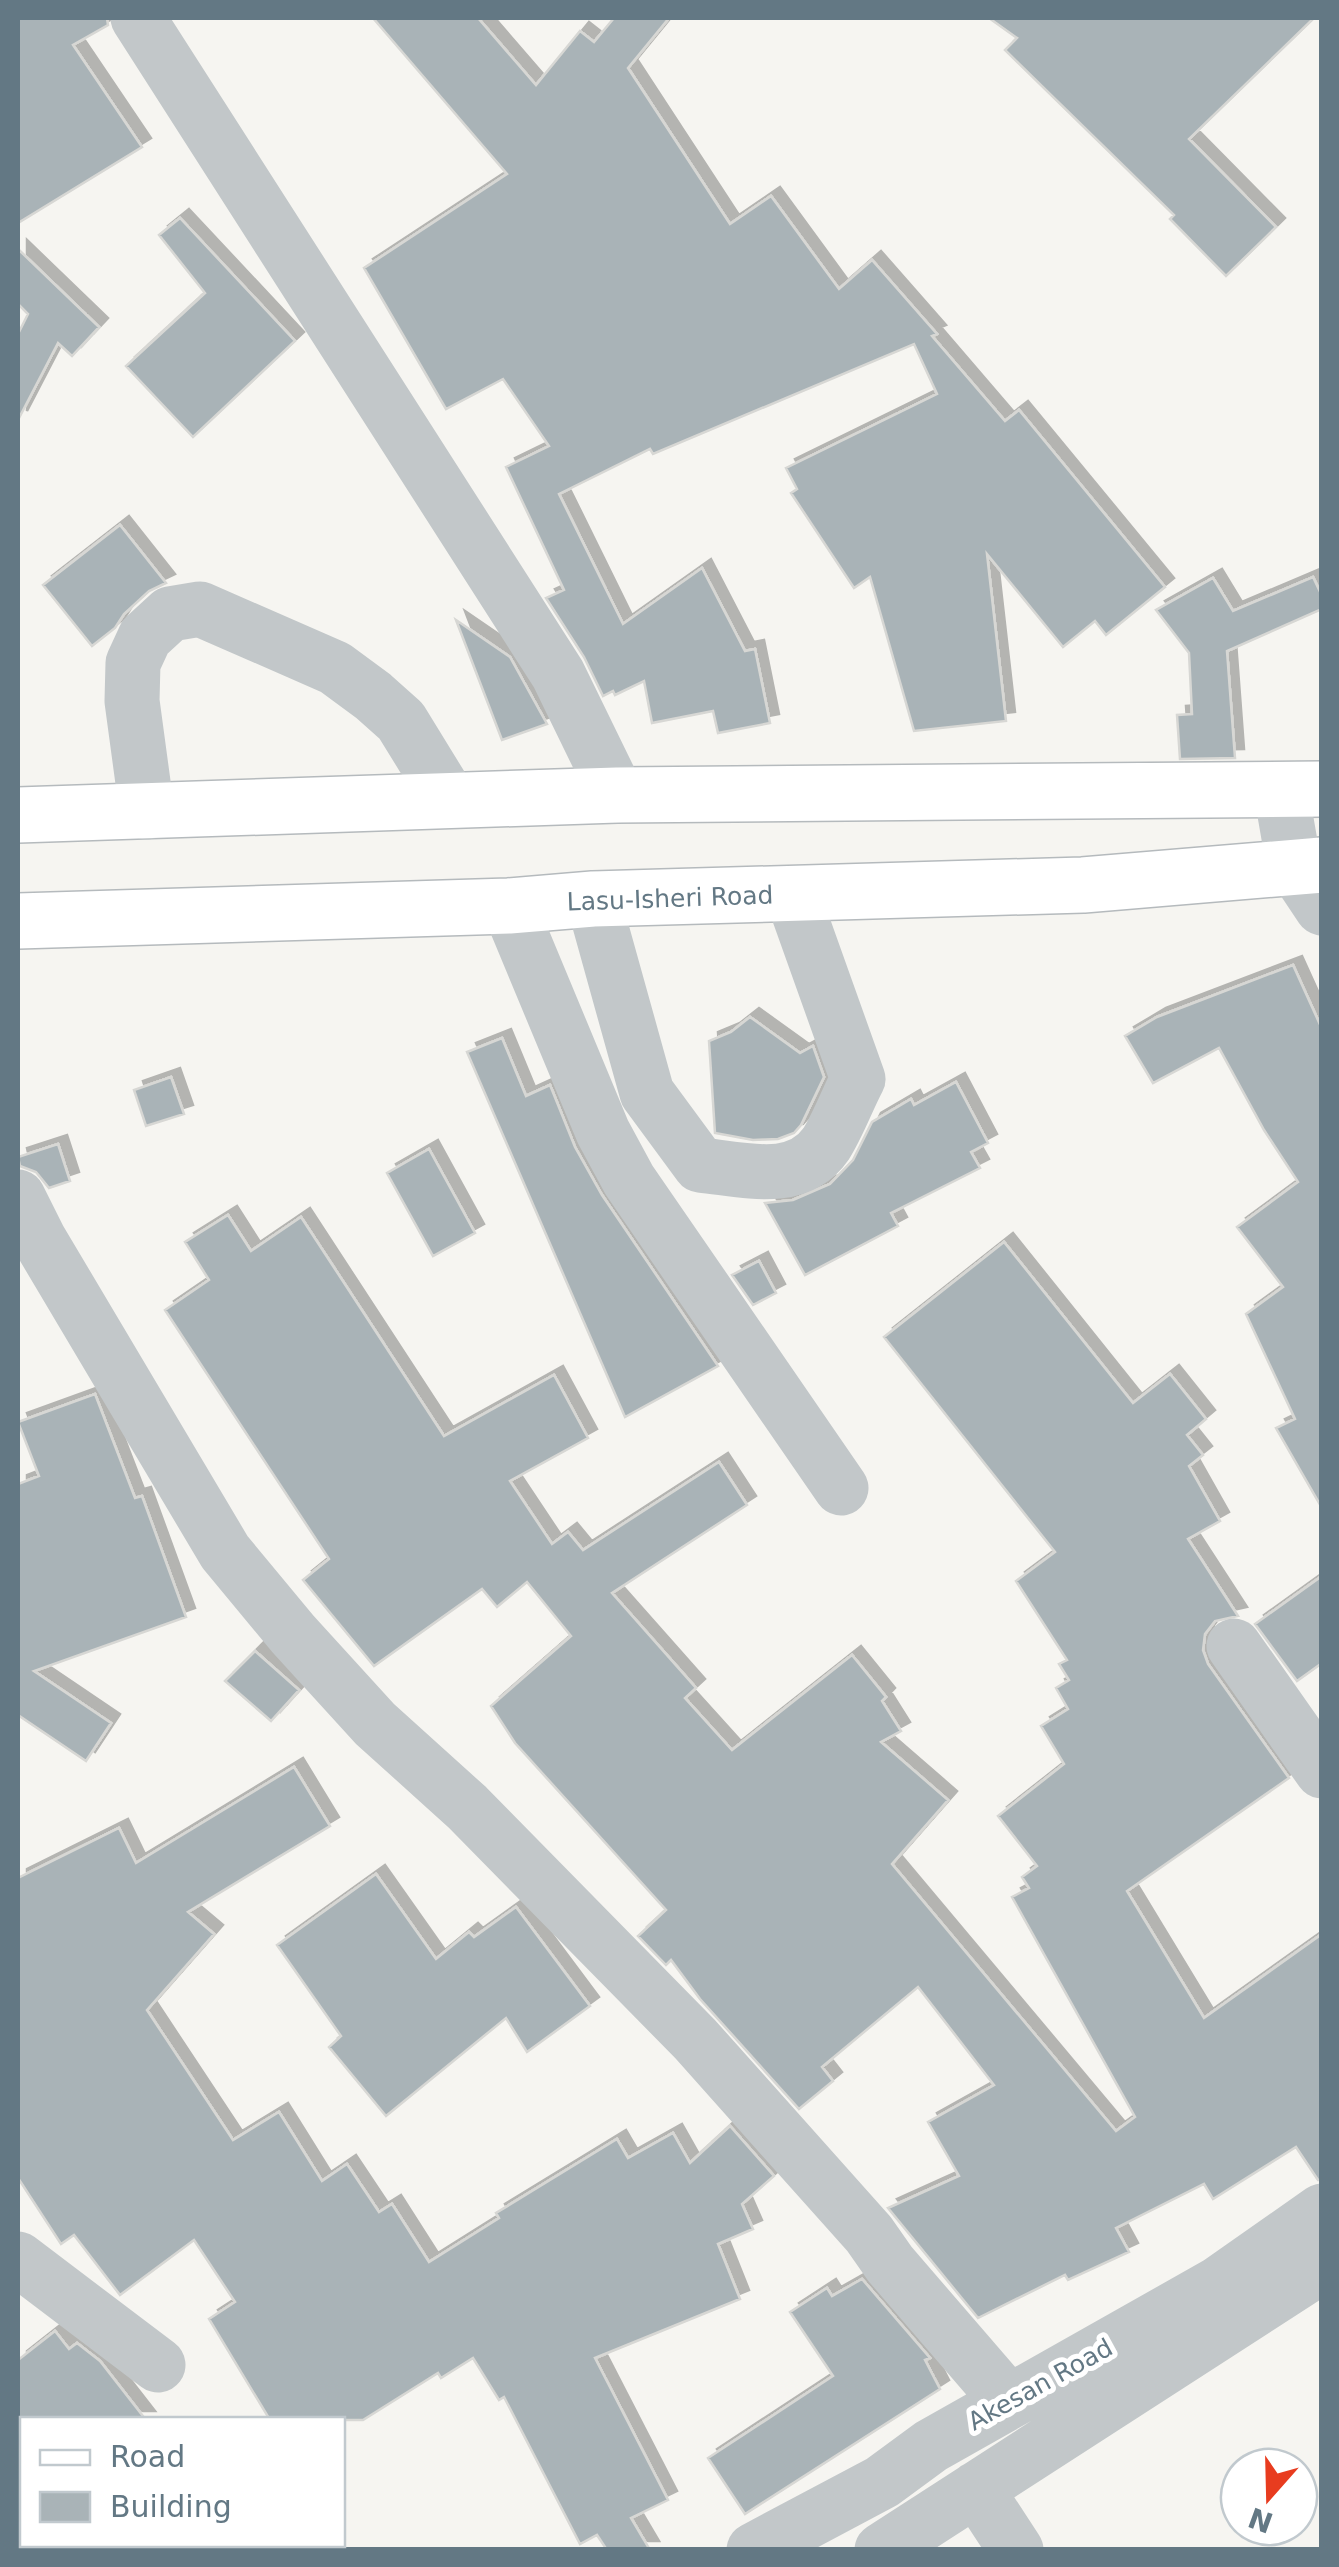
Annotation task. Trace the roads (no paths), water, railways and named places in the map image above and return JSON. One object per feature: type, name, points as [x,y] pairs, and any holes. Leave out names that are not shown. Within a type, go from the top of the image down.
[{"type":"main road","points":[[18,814],[616,795],[1301,790]]},
{"type":"main road","name":"Lasu-Isheri Road","points":[[18,921],[509,906],[592,899],[1312,879]]},
{"type":"street","points":[[138,18],[558,674],[616,795]]},
{"type":"street","points":[[147,812],[132,701],[133,663],[145,637],[170,614],[200,610],[335,668],[373,696],[401,721],[449,799]]},
{"type":"street","points":[[1301,790],[1312,879]]},
{"type":"street","points":[[592,899],[647,1094],[700,1165],[766,1172],[794,1170],[814,1157],[827,1142],[858,1080],[792,894]]},
{"type":"street","points":[[509,906],[603,1132],[630,1180],[841,1488]]},
{"type":"street","points":[[18,1197],[39,1240],[216,1535],[248,1579],[375,1724],[467,1807],[696,2039],[869,2234],[890,2264],[1010,2402]]},
{"type":"street","points":[[1234,1646],[1322,1771]]},
{"type":"street","name":"Akesan Road","points":[[754,2550],[882,2482],[931,2446],[1218,2284],[1322,2211]]},
{"type":"street","points":[[18,2259],[158,2365]]},
{"type":"street","name":"Akesan Road","points":[[915,2541],[976,2490],[1322,2266]]},
{"type":"street","points":[[976,2490],[1016,2550]]}]
